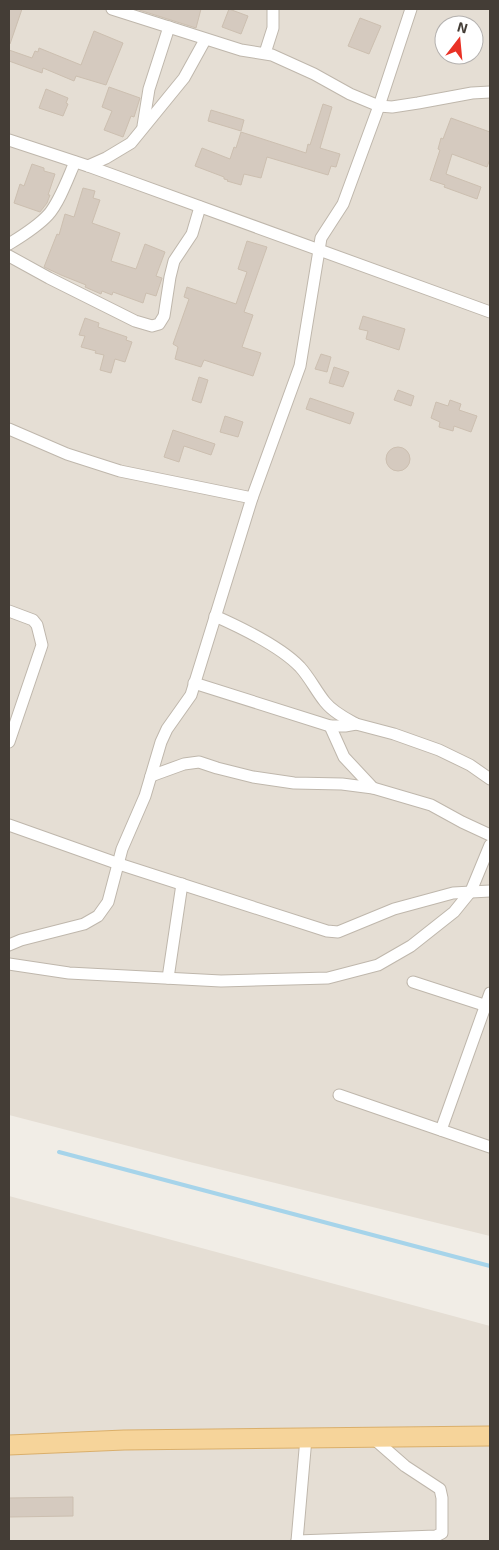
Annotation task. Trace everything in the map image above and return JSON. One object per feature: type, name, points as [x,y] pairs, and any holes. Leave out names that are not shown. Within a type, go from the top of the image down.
[{"type":"main road","points":[[9,1445],[124,1440],[490,1436]]},
{"type":"street","points":[[112,9],[125,11],[205,40],[240,50],[265,53],[314,74],[350,94],[379,106],[392,107],[472,93],[490,92]]},
{"type":"street","points":[[265,53],[272,28],[273,9]]},
{"type":"street","points":[[9,945],[21,940],[84,924],[98,916],[108,902],[122,849],[145,796],[164,736],[191,695],[252,498],[300,366],[321,238],[343,204],[379,106],[411,9]]},
{"type":"street","points":[[143,128],[156,64],[169,28]]},
{"type":"street","points":[[88,166],[131,143],[184,78],[205,40]]},
{"type":"street","points":[[9,140],[88,166],[490,312]]},
{"type":"street","points":[[9,244],[48,215],[64,188],[75,162]]},
{"type":"street","points":[[9,256],[135,321],[152,326],[159,324],[164,316],[174,261],[192,234],[200,207]]},
{"type":"street","points":[[9,429],[67,454],[120,471],[252,498]]},
{"type":"street","points":[[9,611],[33,620],[37,625],[42,645],[12,720],[9,742]]},
{"type":"street","points":[[215,616],[260,639],[300,667],[325,702],[338,714],[356,724],[394,734],[439,750],[490,779]]},
{"type":"street","points":[[194,682],[330,726],[356,724]]},
{"type":"street","points":[[330,726],[344,757],[373,788]]},
{"type":"street","points":[[151,776],[184,764],[199,762],[253,777],[373,788],[431,805],[490,835]]},
{"type":"street","points":[[9,825],[119,864],[314,927],[338,932],[394,909],[453,893],[490,890]]},
{"type":"street","points":[[9,964],[69,973],[221,982],[328,978],[378,965],[411,946],[454,912],[471,891],[490,845]]},
{"type":"street","points":[[168,978],[182,884]]},
{"type":"street","points":[[413,982],[488,1007]]},
{"type":"street","points":[[441,1130],[488,1007],[490,993]]},
{"type":"street","points":[[339,1095],[490,1147]]},
{"type":"street","points":[[306,1438],[297,1541],[436,1536],[442,1533],[442,1498],[440,1488],[405,1466],[373,1438]]},
{"type":"shaded area","points":[[9,9],[490,9],[490,1236],[9,1115]]},
{"type":"shaded area","points":[[9,1196],[490,1326],[490,1541],[9,1541]]},
{"type":"building","points":[[9,9],[22,9],[10,44],[9,44]]},
{"type":"building","points":[[136,9],[201,9],[196,28]]},
{"type":"building","points":[[229,9],[248,16],[241,34],[222,27]]},
{"type":"building","points":[[360,18],[381,26],[369,54],[348,46]]},
{"type":"building","points":[[94,31],[123,43],[106,85],[76,76],[74,81],[43,68],[42,73],[9,61],[9,50],[32,58],[35,51],[38,52],[39,48],[81,65]]},
{"type":"building","points":[[109,87],[140,98],[134,117],[131,116],[123,137],[104,130],[112,111],[102,107]]},
{"type":"building","points":[[46,89],[68,98],[66,103],[68,104],[63,116],[39,108]]},
{"type":"building","points":[[323,104],[332,107],[320,148],[340,154],[336,167],[331,166],[328,175],[267,157],[261,178],[244,174],[241,185],[227,181],[224,177],[195,166],[202,148],[230,159],[241,132],[306,153]]},
{"type":"building","points":[[211,110],[244,120],[241,131],[208,121]]},
{"type":"building","points":[[451,118],[490,132],[490,159],[487,167],[452,154],[446,174],[481,187],[477,199],[430,180],[440,150],[438,149],[441,138],[443,139]]},
{"type":"building","points":[[32,164],[44,168],[44,171],[55,174],[47,203],[40,212],[14,203],[20,184],[24,186]]},
{"type":"building","points":[[83,188],[95,191],[93,198],[100,200],[92,223],[120,233],[111,261],[136,269],[145,244],[165,252],[156,276],[162,278],[156,296],[146,293],[143,303],[113,292],[112,295],[102,291],[101,294],[85,287],[86,285],[44,267],[57,234],[59,235],[65,214],[74,217]]},
{"type":"building","points":[[247,241],[267,247],[244,312],[253,315],[242,347],[261,353],[253,376],[204,360],[201,367],[175,359],[178,347],[173,344],[189,299],[184,297],[187,287],[236,304],[247,272],[238,269]]},
{"type":"building","points":[[363,316],[405,329],[399,350],[366,339],[368,331],[359,329]]},
{"type":"building","points":[[85,318],[99,323],[98,327],[127,337],[126,340],[132,342],[125,362],[115,359],[111,373],[100,370],[104,355],[81,347],[85,336],[79,335]]},
{"type":"building","points":[[321,354],[331,357],[327,372],[315,369]]},
{"type":"building","points":[[334,367],[349,372],[343,387],[329,383]]},
{"type":"building","points":[[199,377],[208,380],[201,403],[192,400]]},
{"type":"building","points":[[398,390],[414,396],[411,406],[394,400]]},
{"type":"building","points":[[310,398],[354,413],[350,424],[306,409]]},
{"type":"building","points":[[450,400],[461,404],[459,410],[477,416],[471,432],[454,426],[453,431],[439,427],[440,422],[431,418],[436,402],[448,406]]},
{"type":"building","points":[[225,416],[243,422],[238,437],[220,432]]},
{"type":"building","points":[[173,430],[215,444],[211,455],[184,446],[179,462],[164,457]]},
{"type":"building","points":[[398,447],[407,450],[410,459],[407,468],[398,471],[389,468],[386,459],[389,450]]},
{"type":"building","points":[[73,1497],[73,1516],[9,1517],[9,1498]]},
{"type":"waterway","points":[[59,1152],[490,1266]]}]
